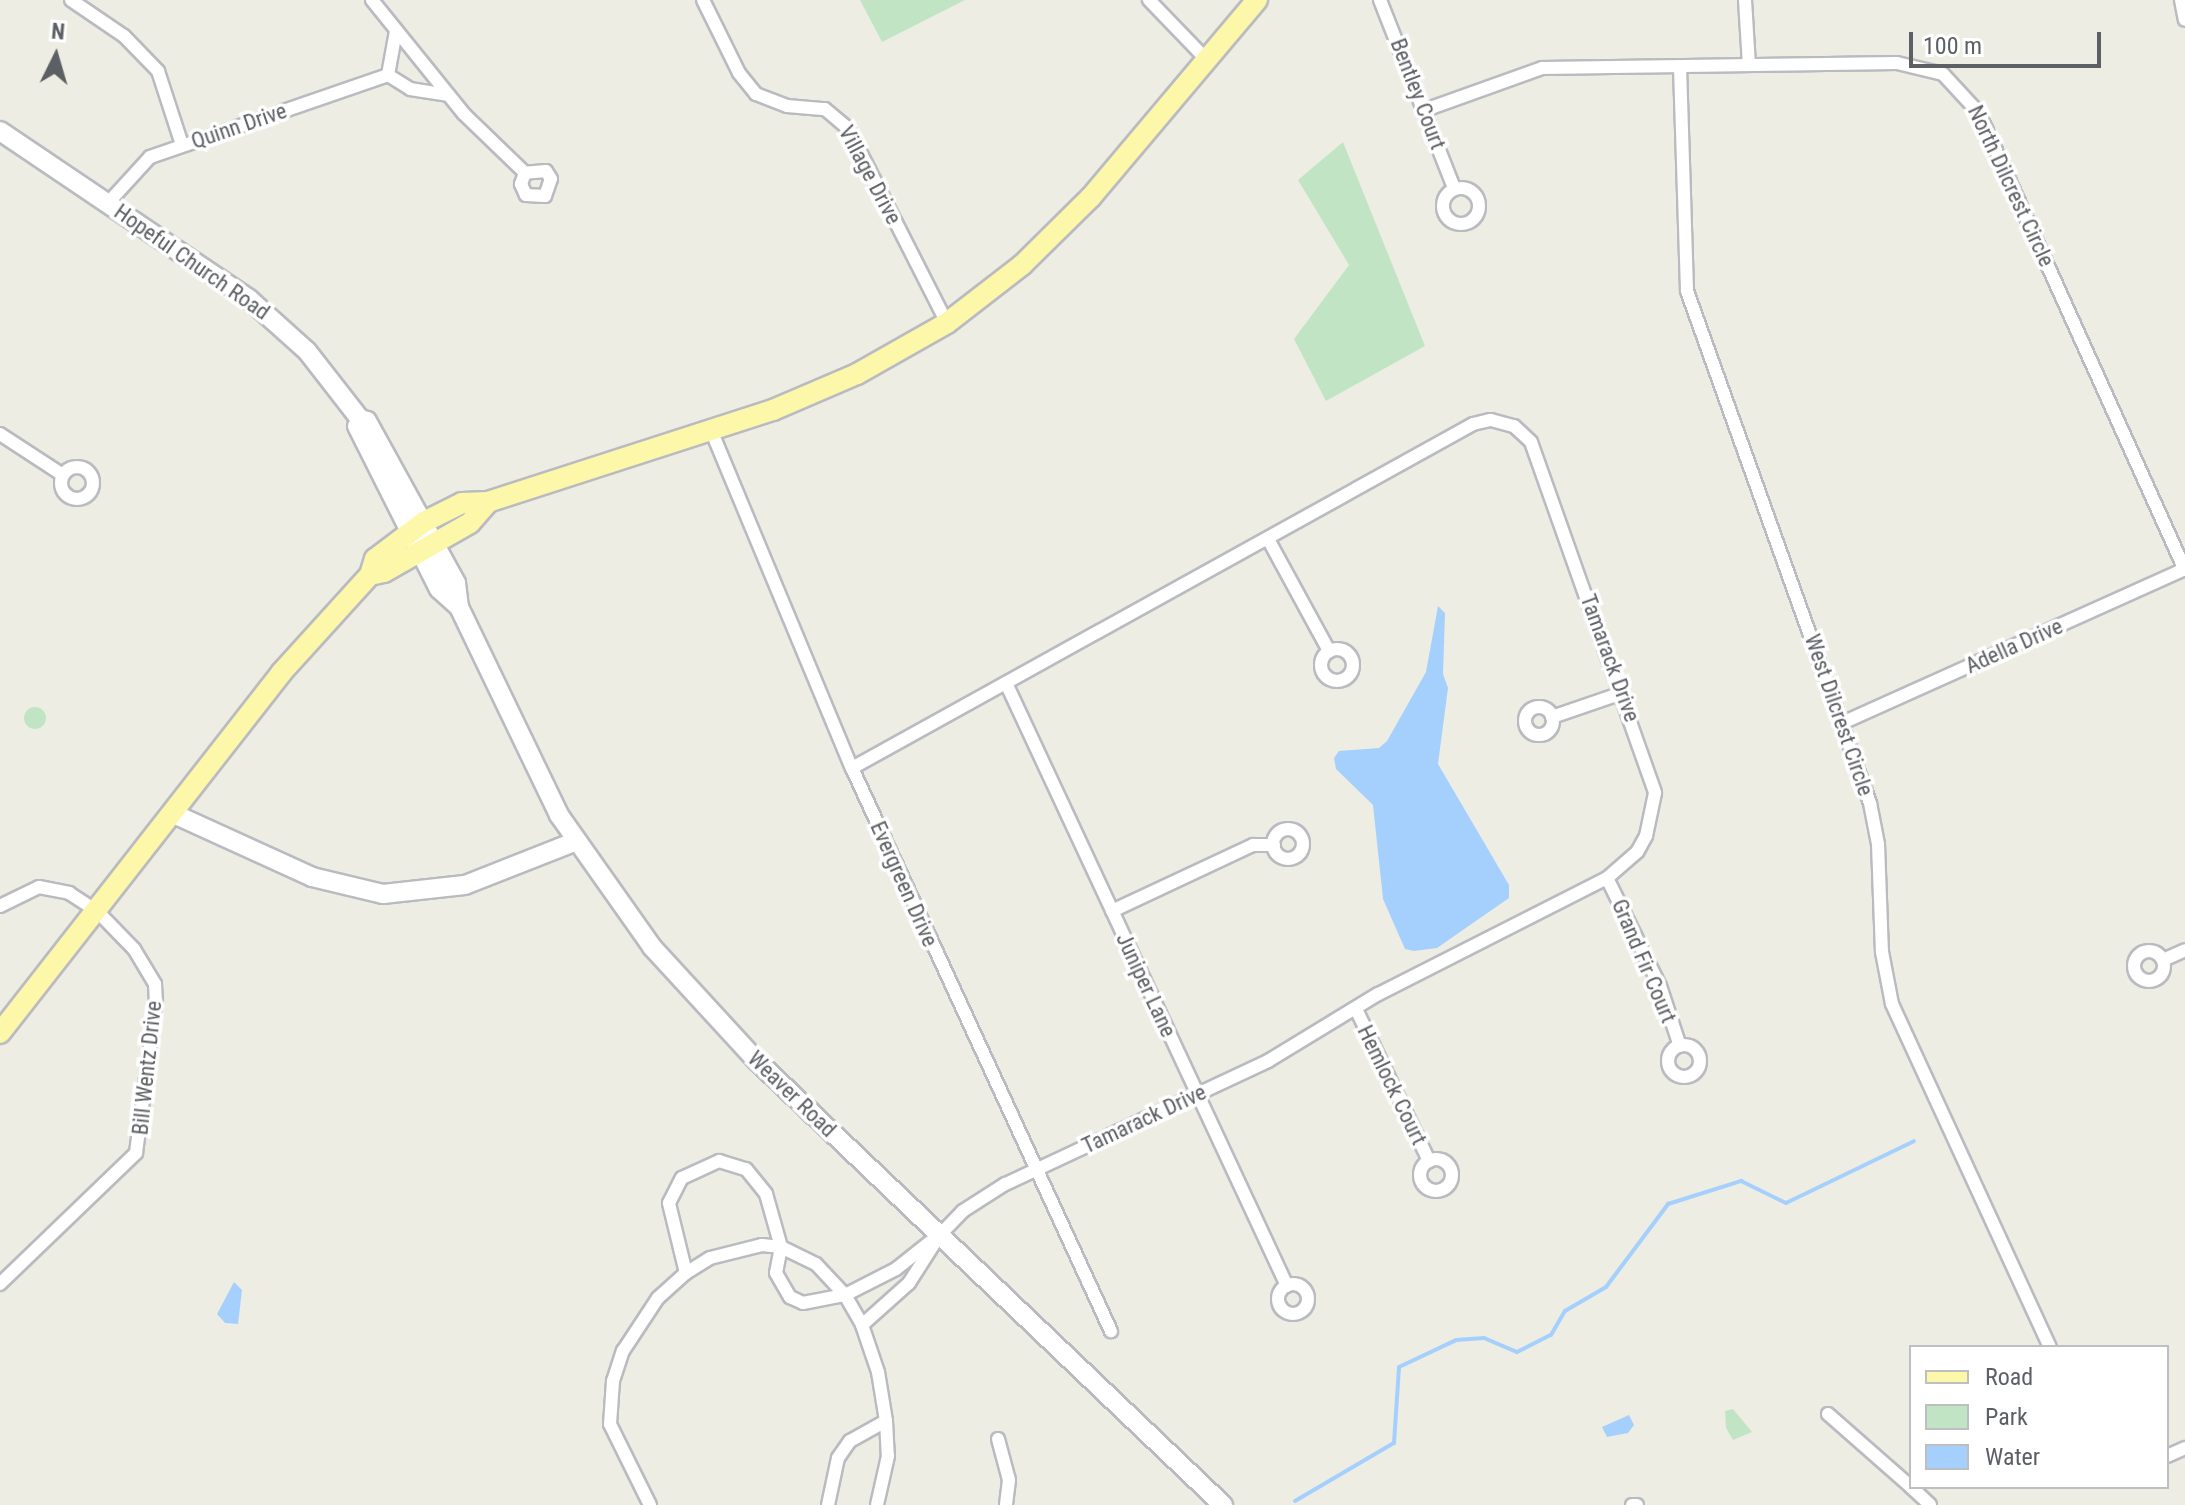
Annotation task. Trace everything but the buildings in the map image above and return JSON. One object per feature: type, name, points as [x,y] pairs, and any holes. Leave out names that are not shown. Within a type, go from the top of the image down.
[{"type":"main road","points":[[0,1033],[174,814],[281,673],[370,575],[375,559],[421,536],[470,523],[488,502],[711,430],[857,374],[947,323],[1053,236],[1257,0]]},
{"type":"main road","name":"Hopeful Church Road","points":[[0,131],[279,324],[333,381],[360,419],[367,421],[421,536]]},
{"type":"main road","name":"Weaver Road","points":[[421,536],[456,583],[459,607],[574,842],[678,978],[939,1236],[1223,1505]]},
{"type":"main road","points":[[174,814],[312,877],[383,894],[465,885],[574,842]]},
{"type":"street","points":[[71,0],[124,36],[158,71],[182,145]]},
{"type":"street","points":[[372,0],[448,95],[525,173]]},
{"type":"street","name":"Village Drive","points":[[703,0],[739,73],[756,94],[787,106],[825,109],[848,128],[947,323]]},
{"type":"street","points":[[1149,0],[1205,58]]},
{"type":"street","name":"Bentley Court","points":[[1380,0],[1454,188]]},
{"type":"street","points":[[1745,0],[1749,65]]},
{"type":"street","points":[[2181,0],[2185,20]]},
{"type":"street","points":[[396,31],[388,75],[410,89],[448,95]]},
{"type":"street","name":"North Dilcrest Circle","points":[[1425,110],[1529,70],[1914,64],[1943,74],[1965,92],[2185,569]]},
{"type":"street","name":"West Dilcrest Circle","points":[[1680,67],[1687,291],[1842,723],[1875,824],[1882,952],[1898,1025],[2049,1345]]},
{"type":"street","name":"Quinn Drive","points":[[108,203],[136,167],[182,145],[388,75]]},
{"type":"street","name":"Tamarack Drive","points":[[852,768],[1473,424],[1491,420],[1514,426],[1536,452],[1650,769],[1655,805],[1637,852],[1607,878],[1356,1009],[1292,1048],[1034,1170],[963,1211],[939,1236]]},
{"type":"street","name":"Evergreen Drive","points":[[711,430],[852,768],[1034,1170],[1111,1331]]},
{"type":"street","points":[[0,434],[63,475]]},
{"type":"street","points":[[1268,539],[1329,651]]},
{"type":"street","name":"Adella Drive","points":[[1842,723],[2185,569]]},
{"type":"street","name":"Juniper Lane","points":[[1006,683],[1287,1286]]},
{"type":"street","points":[[1552,717],[1622,693]]},
{"type":"street","points":[[1112,911],[1253,845],[1274,845]]},
{"type":"street","name":"Grand Fir Court","points":[[1607,878],[1654,973],[1680,1046]]},
{"type":"street","name":"Bill Wentz Drive","points":[[0,906],[46,886],[62,889],[97,911],[134,949],[155,984],[142,1134],[136,1153],[0,1284]]},
{"type":"street","points":[[2163,960],[2185,950]]},
{"type":"street","name":"Hemlock Court","points":[[1356,1009],[1429,1161]]},
{"type":"street","points":[[686,1273],[669,1203],[682,1178],[705,1163],[733,1163],[756,1178],[781,1247],[776,1273],[790,1297],[817,1304],[845,1295],[896,1269],[939,1236]]},
{"type":"street","points":[[862,1325],[909,1283],[939,1236]]},
{"type":"street","points":[[650,1505],[610,1424],[613,1381],[639,1322],[686,1273],[734,1249],[781,1247],[816,1264],[845,1295],[862,1325],[878,1372],[886,1421],[888,1456],[877,1505]]},
{"type":"street","points":[[1828,1414],[1909,1485]]},
{"type":"street","points":[[828,1505],[838,1458],[850,1441],[886,1421]]},
{"type":"street","points":[[998,1439],[1009,1480],[1006,1505]]},
{"type":"street","points":[[1913,1489],[1930,1505]]},
{"type":"green space","points":[[860,0],[965,0],[882,42]]},
{"type":"green space","points":[[1343,142],[1425,346],[1326,401],[1294,339],[1349,265],[1298,180]]},
{"type":"green space","points":[[31,707],[39,707],[46,718],[39,729],[31,729],[24,722],[24,714]]},
{"type":"green space","points":[[1733,1409],[1752,1432],[1733,1440],[1726,1428],[1725,1411]]},
{"type":"water","points":[[1438,606],[1445,613],[1443,674],[1448,688],[1438,764],[1509,885],[1509,898],[1437,948],[1414,951],[1405,949],[1383,899],[1373,805],[1336,769],[1334,758],[1339,751],[1379,748],[1387,741],[1426,672]]},
{"type":"water","points":[[234,1282],[242,1290],[238,1324],[225,1323],[217,1314]]},
{"type":"water","points":[[1629,1415],[1634,1425],[1628,1433],[1607,1437],[1602,1427]]},
{"type":"waterway","points":[[1295,1501],[1394,1443],[1399,1367],[1456,1340],[1484,1338],[1517,1352],[1551,1335],[1565,1311],[1606,1287],[1668,1204],[1741,1181],[1786,1203],[1914,1141]]}]
